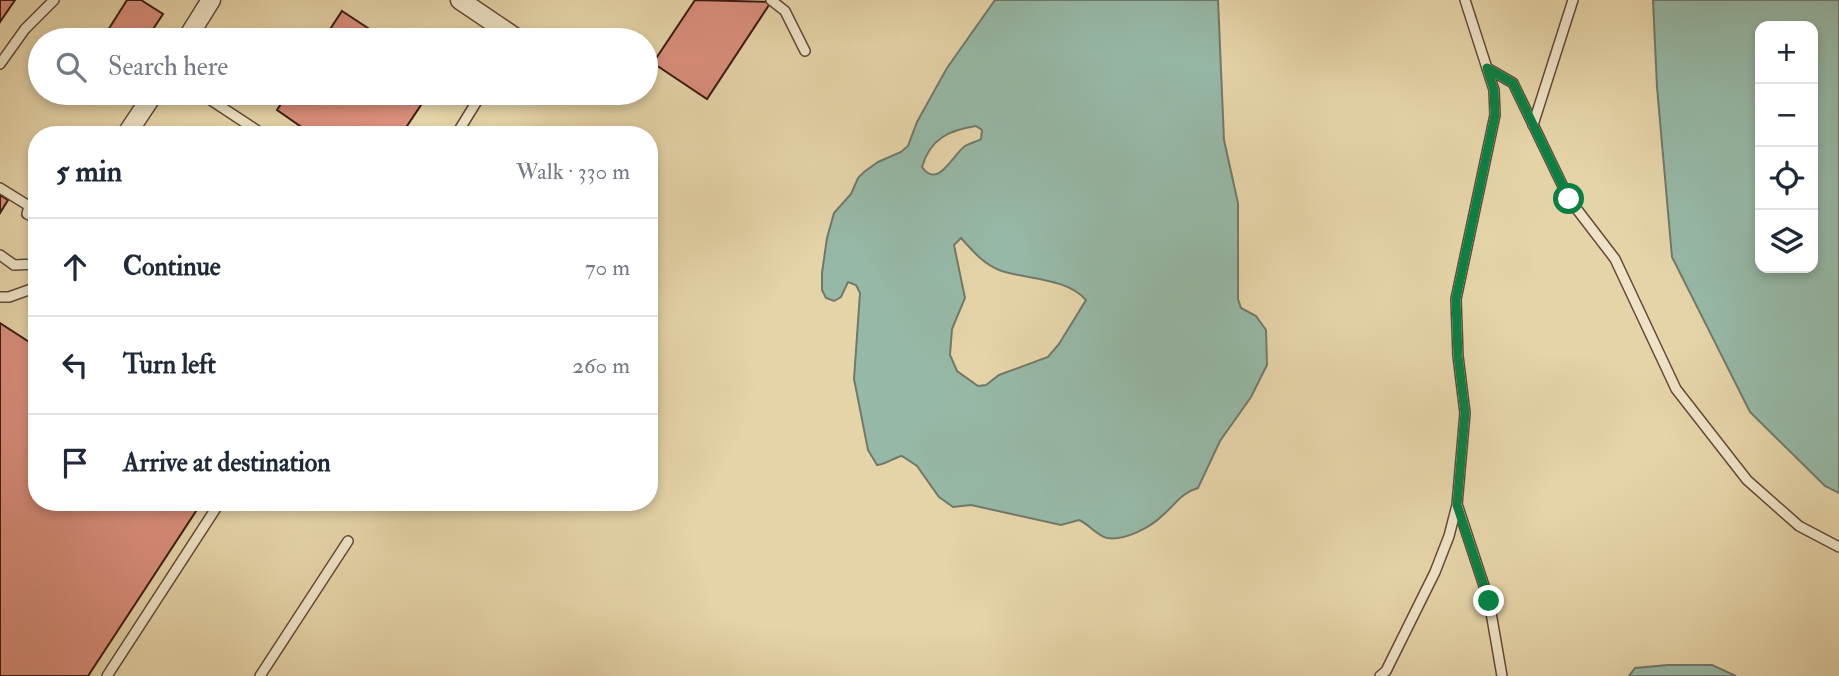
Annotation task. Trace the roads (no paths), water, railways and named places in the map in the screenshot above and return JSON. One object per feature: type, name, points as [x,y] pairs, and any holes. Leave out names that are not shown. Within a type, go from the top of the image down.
[{"type":"street","points":[[194,28],[211,0]]},
{"type":"street","points":[[460,0],[500,28]]},
{"type":"street","points":[[132,126],[146,105]]},
{"type":"lane","points":[[0,64],[25,29],[54,0]]},
{"type":"lane","points":[[771,0],[785,11],[805,51]]},
{"type":"lane","points":[[1380,676],[1386,671],[1435,572],[1449,537],[1457,505],[1465,413],[1458,356],[1456,299],[1495,115],[1494,90],[1465,0]]},
{"type":"lane","points":[[1533,125],[1573,0]]},
{"type":"lane","points":[[1487,68],[1513,83],[1569,199],[1615,259],[1676,390],[1747,480],[1799,526],[1839,547]]},
{"type":"lane","points":[[218,105],[250,126]]},
{"type":"lane","points":[[462,126],[475,105]]},
{"type":"lane","points":[[0,188],[28,205]]},
{"type":"lane","points":[[0,255],[14,265],[28,264]]},
{"type":"lane","points":[[0,297],[28,291]]},
{"type":"lane","points":[[1457,505],[1489,601],[1502,676]]},
{"type":"lane","points":[[107,676],[214,511]]},
{"type":"lane","points":[[260,676],[348,541]]}]
